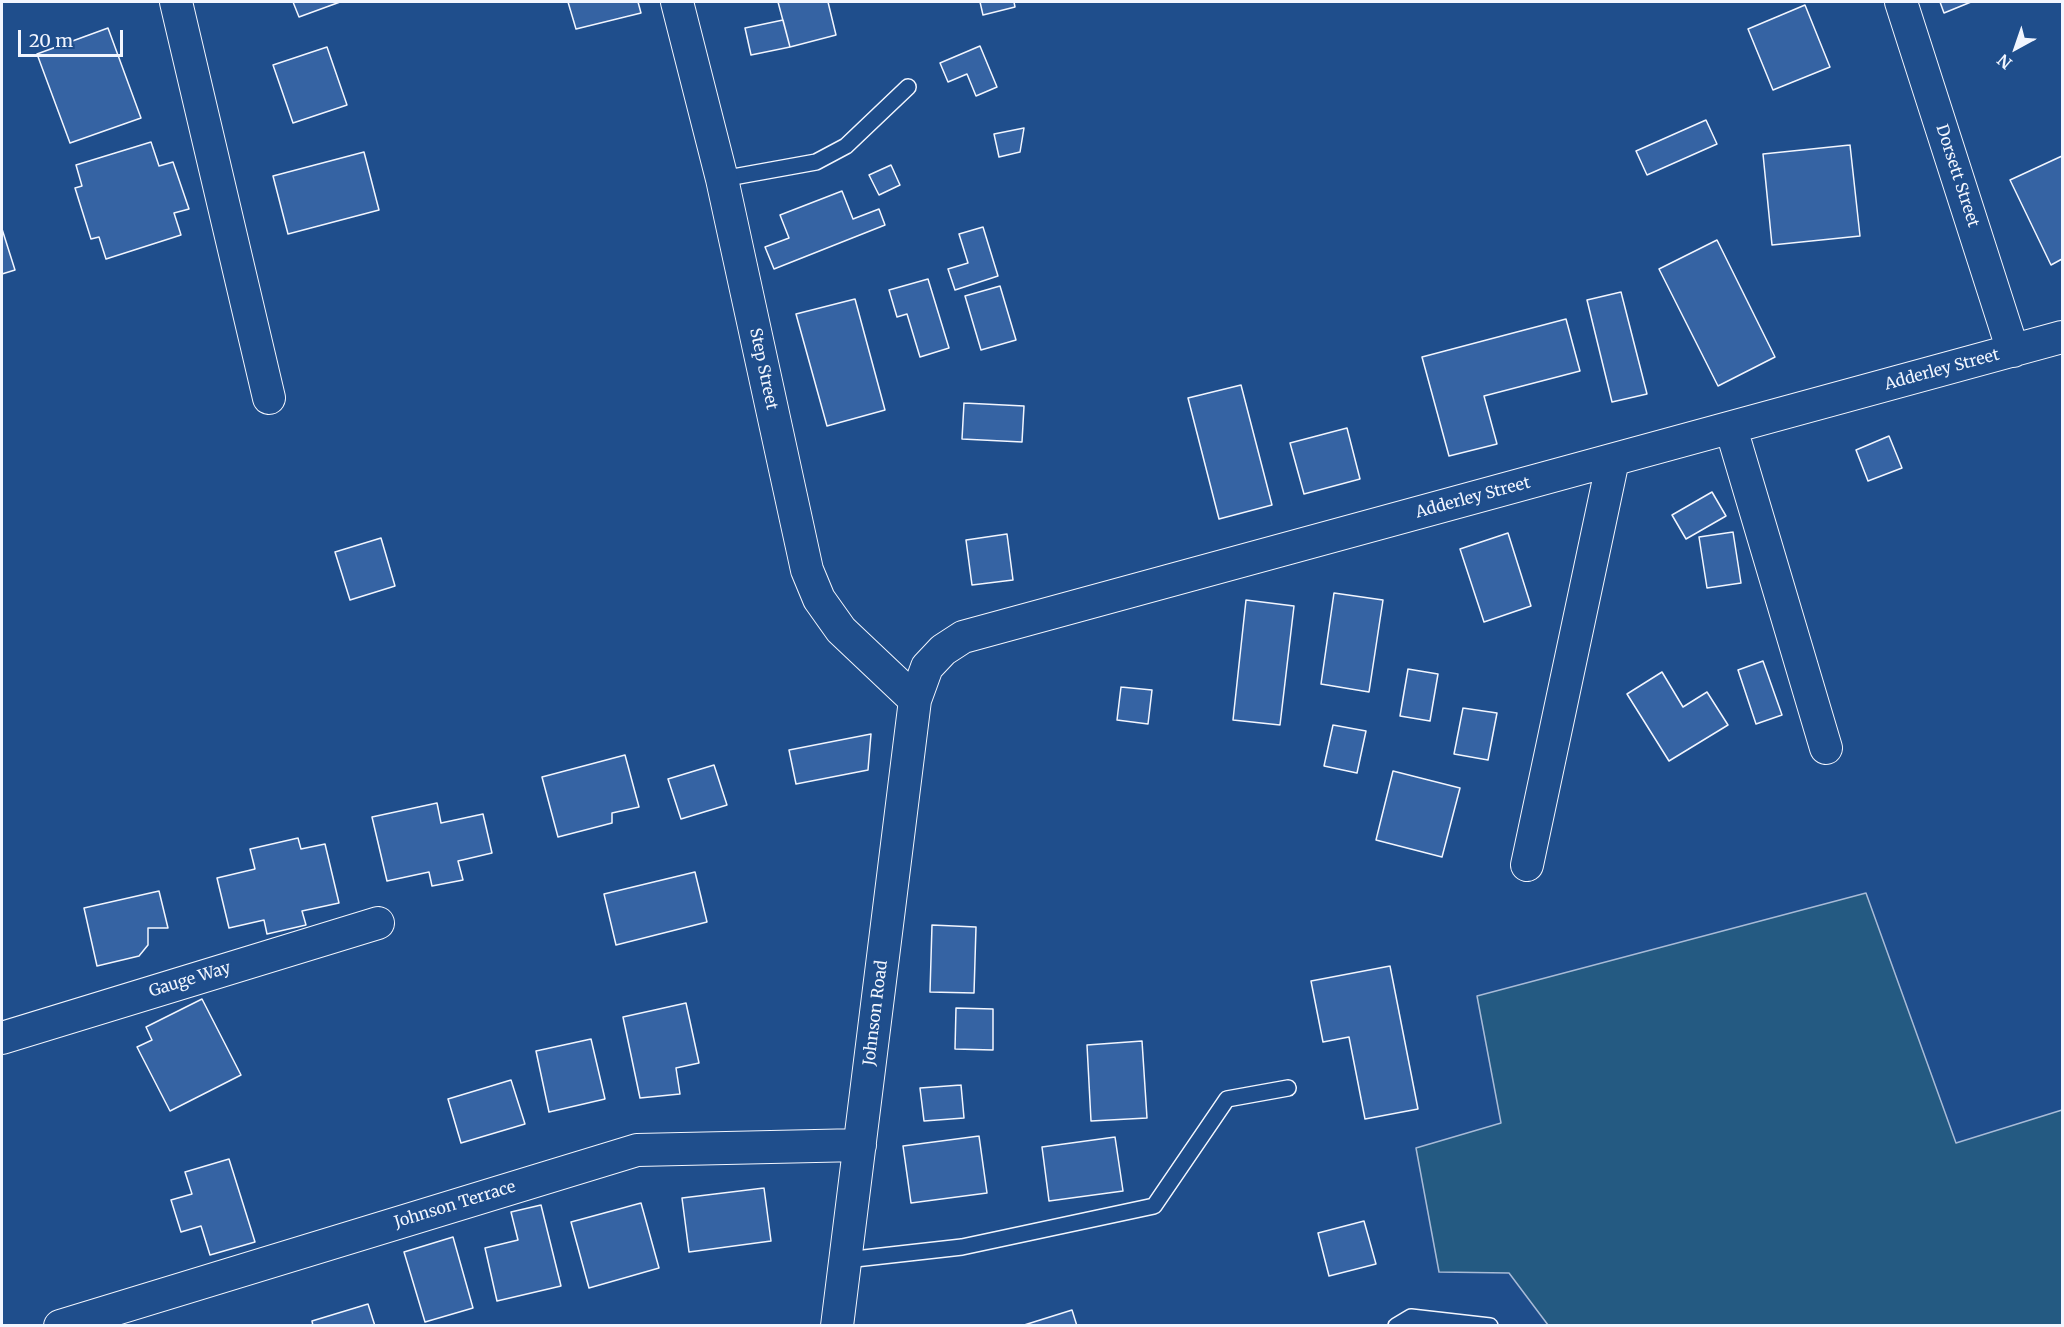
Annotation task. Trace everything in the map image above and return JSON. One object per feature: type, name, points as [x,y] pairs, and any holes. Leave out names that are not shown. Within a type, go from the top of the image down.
[{"type":"street","points":[[176,2],[269,398]]},
{"type":"street","name":"Step Street","points":[[677,2],[722,179],[807,570],[819,599],[841,630],[915,700]]},
{"type":"street","name":"Dorsett Street","points":[[1902,2],[2013,351]]},
{"type":"street","name":"Adderley Street","points":[[915,700],[927,667],[943,650],[963,637],[2062,337]]},
{"type":"street","points":[[1731,428],[1826,748]]},
{"type":"street","points":[[1527,865],[1613,460]]},
{"type":"street","name":"Johnson Road","points":[[837,1326],[915,700]]},
{"type":"street","name":"Gauge Way","points":[[2,1038],[378,923]]},
{"type":"street","name":"Johnson Terrace","points":[[60,1326],[91,1320],[637,1150],[860,1145]]},
{"type":"lane","points":[[722,179],[816,162],[846,146],[909,87]]},
{"type":"lane","points":[[846,1260],[962,1247],[1154,1206],[1227,1099],[1288,1088]]},
{"type":"lane","points":[[1396,1326],[1411,1317],[1490,1326]]},
{"type":"shaded area","points":[[1866,893],[1956,1143],[2062,1110],[2062,1325],[1548,1325],[1509,1273],[1439,1272],[1416,1148],[1501,1123],[1477,996]]},
{"type":"building","points":[[293,2],[340,2],[299,17]]},
{"type":"building","points":[[568,2],[638,2],[641,13],[576,29]]},
{"type":"building","points":[[778,2],[828,2],[836,35],[790,47]]},
{"type":"building","points":[[980,2],[1014,2],[1015,7],[983,15]]},
{"type":"building","points":[[1940,2],[1971,2],[1944,13]]},
{"type":"building","points":[[1805,5],[1830,67],[1773,90],[1748,29]]},
{"type":"building","points":[[783,20],[790,47],[751,55],[745,28]]},
{"type":"building","points":[[108,28],[141,118],[70,143],[37,54]]},
{"type":"building","points":[[980,46],[997,87],[976,96],[967,74],[948,82],[940,63]]},
{"type":"building","points":[[327,47],[347,105],[293,123],[273,65]]},
{"type":"building","points":[[1706,120],[1717,144],[1647,175],[1636,151]]},
{"type":"building","points":[[1024,128],[1020,152],[999,157],[994,134]]},
{"type":"building","points":[[151,142],[159,166],[173,162],[189,209],[174,213],[181,235],[106,259],[99,237],[91,239],[75,188],[82,186],[76,165]]},
{"type":"building","points":[[1850,145],[1860,236],[1772,245],[1763,154]]},
{"type":"building","points":[[364,152],[379,210],[288,234],[273,176]]},
{"type":"building","points":[[2062,156],[2062,259],[2051,265],[2010,180]]},
{"type":"building","points":[[891,165],[900,185],[879,195],[869,175]]},
{"type":"building","points":[[842,191],[853,219],[879,209],[885,225],[774,269],[765,247],[789,238],[780,215]]},
{"type":"building","points":[[983,227],[998,276],[955,290],[948,269],[968,263],[959,234]]},
{"type":"building","points":[[2,229],[15,270],[2,274]]},
{"type":"building","points":[[1717,240],[1775,357],[1718,386],[1659,269]]},
{"type":"building","points":[[928,279],[949,348],[920,357],[907,314],[897,317],[889,290]]},
{"type":"building","points":[[1000,286],[1016,340],[981,350],[965,296]]},
{"type":"building","points":[[1621,292],[1647,394],[1612,402],[1587,300]]},
{"type":"building","points":[[855,299],[885,410],[827,426],[796,314]]},
{"type":"building","points":[[1566,319],[1580,371],[1484,396],[1497,444],[1449,456],[1422,357]]},
{"type":"building","points":[[1241,385],[1272,505],[1219,519],[1188,398]]},
{"type":"building","points":[[964,403],[1024,406],[1022,442],[962,439]]},
{"type":"building","points":[[1347,428],[1360,479],[1304,494],[1290,443]]},
{"type":"building","points":[[1889,436],[1902,468],[1868,481],[1856,450]]},
{"type":"building","points":[[1712,492],[1726,516],[1686,539],[1672,515]]},
{"type":"building","points":[[1733,532],[1741,583],[1707,588],[1699,537]]},
{"type":"building","points":[[1508,533],[1531,606],[1484,622],[1460,549]]},
{"type":"building","points":[[1007,534],[1013,580],[972,585],[966,540]]},
{"type":"building","points":[[381,538],[395,586],[350,600],[335,552]]},
{"type":"building","points":[[1334,593],[1383,600],[1369,692],[1321,684]]},
{"type":"building","points":[[1246,600],[1294,606],[1280,725],[1233,720]]},
{"type":"building","points":[[1763,661],[1782,715],[1756,724],[1738,670]]},
{"type":"building","points":[[1408,669],[1438,674],[1430,721],[1400,716]]},
{"type":"building","points":[[1662,672],[1683,707],[1707,692],[1728,725],[1669,761],[1627,694]]},
{"type":"building","points":[[1121,687],[1152,690],[1148,724],[1117,720]]},
{"type":"building","points":[[1463,708],[1497,713],[1488,760],[1454,754]]},
{"type":"building","points":[[1333,725],[1366,731],[1357,773],[1324,766]]},
{"type":"building","points":[[871,734],[868,770],[796,784],[789,750]]},
{"type":"building","points":[[625,755],[639,807],[612,813],[612,823],[558,837],[542,777]]},
{"type":"building","points":[[714,765],[727,805],[681,819],[668,779]]},
{"type":"building","points":[[1393,771],[1460,788],[1442,857],[1376,840]]},
{"type":"building","points":[[437,803],[441,823],[483,814],[492,853],[458,861],[463,880],[432,886],[429,872],[387,881],[372,817]]},
{"type":"building","points":[[298,838],[301,849],[325,844],[339,903],[302,911],[306,925],[267,934],[264,920],[229,928],[217,878],[255,869],[250,849]]},
{"type":"building","points":[[695,872],[707,922],[616,945],[604,894]]},
{"type":"building","points":[[159,891],[168,928],[148,928],[148,945],[139,956],[97,966],[84,908]]},
{"type":"building","points":[[932,925],[976,927],[974,993],[930,992]]},
{"type":"building","points":[[1390,966],[1418,1109],[1365,1119],[1349,1037],[1323,1042],[1311,981]]},
{"type":"building","points":[[202,999],[241,1075],[170,1111],[137,1047],[152,1040],[146,1027]]},
{"type":"building","points":[[686,1003],[699,1063],[676,1068],[680,1094],[640,1098],[623,1017]]},
{"type":"building","points":[[956,1008],[993,1009],[993,1050],[955,1049]]},
{"type":"building","points":[[591,1039],[605,1099],[549,1112],[536,1051]]},
{"type":"building","points":[[1142,1041],[1147,1118],[1091,1121],[1087,1045]]},
{"type":"building","points":[[511,1080],[525,1124],[461,1143],[448,1099]]},
{"type":"building","points":[[961,1085],[964,1118],[924,1121],[920,1088]]},
{"type":"building","points":[[979,1136],[987,1193],[911,1203],[903,1146]]},
{"type":"building","points":[[1115,1137],[1123,1191],[1049,1201],[1042,1147]]},
{"type":"building","points":[[229,1159],[255,1242],[210,1255],[201,1226],[181,1232],[171,1200],[192,1194],[185,1172]]},
{"type":"building","points":[[764,1188],[771,1241],[689,1252],[682,1198]]},
{"type":"building","points":[[641,1203],[659,1268],[589,1288],[571,1222]]},
{"type":"building","points":[[541,1205],[561,1286],[497,1301],[485,1248],[518,1240],[511,1212]]},
{"type":"building","points":[[1364,1221],[1376,1264],[1329,1276],[1318,1233]]},
{"type":"building","points":[[453,1237],[473,1308],[425,1322],[404,1252]]},
{"type":"building","points":[[368,1304],[375,1326],[313,1326],[312,1321]]},
{"type":"building","points":[[1072,1310],[1077,1326],[1021,1326]]}]
